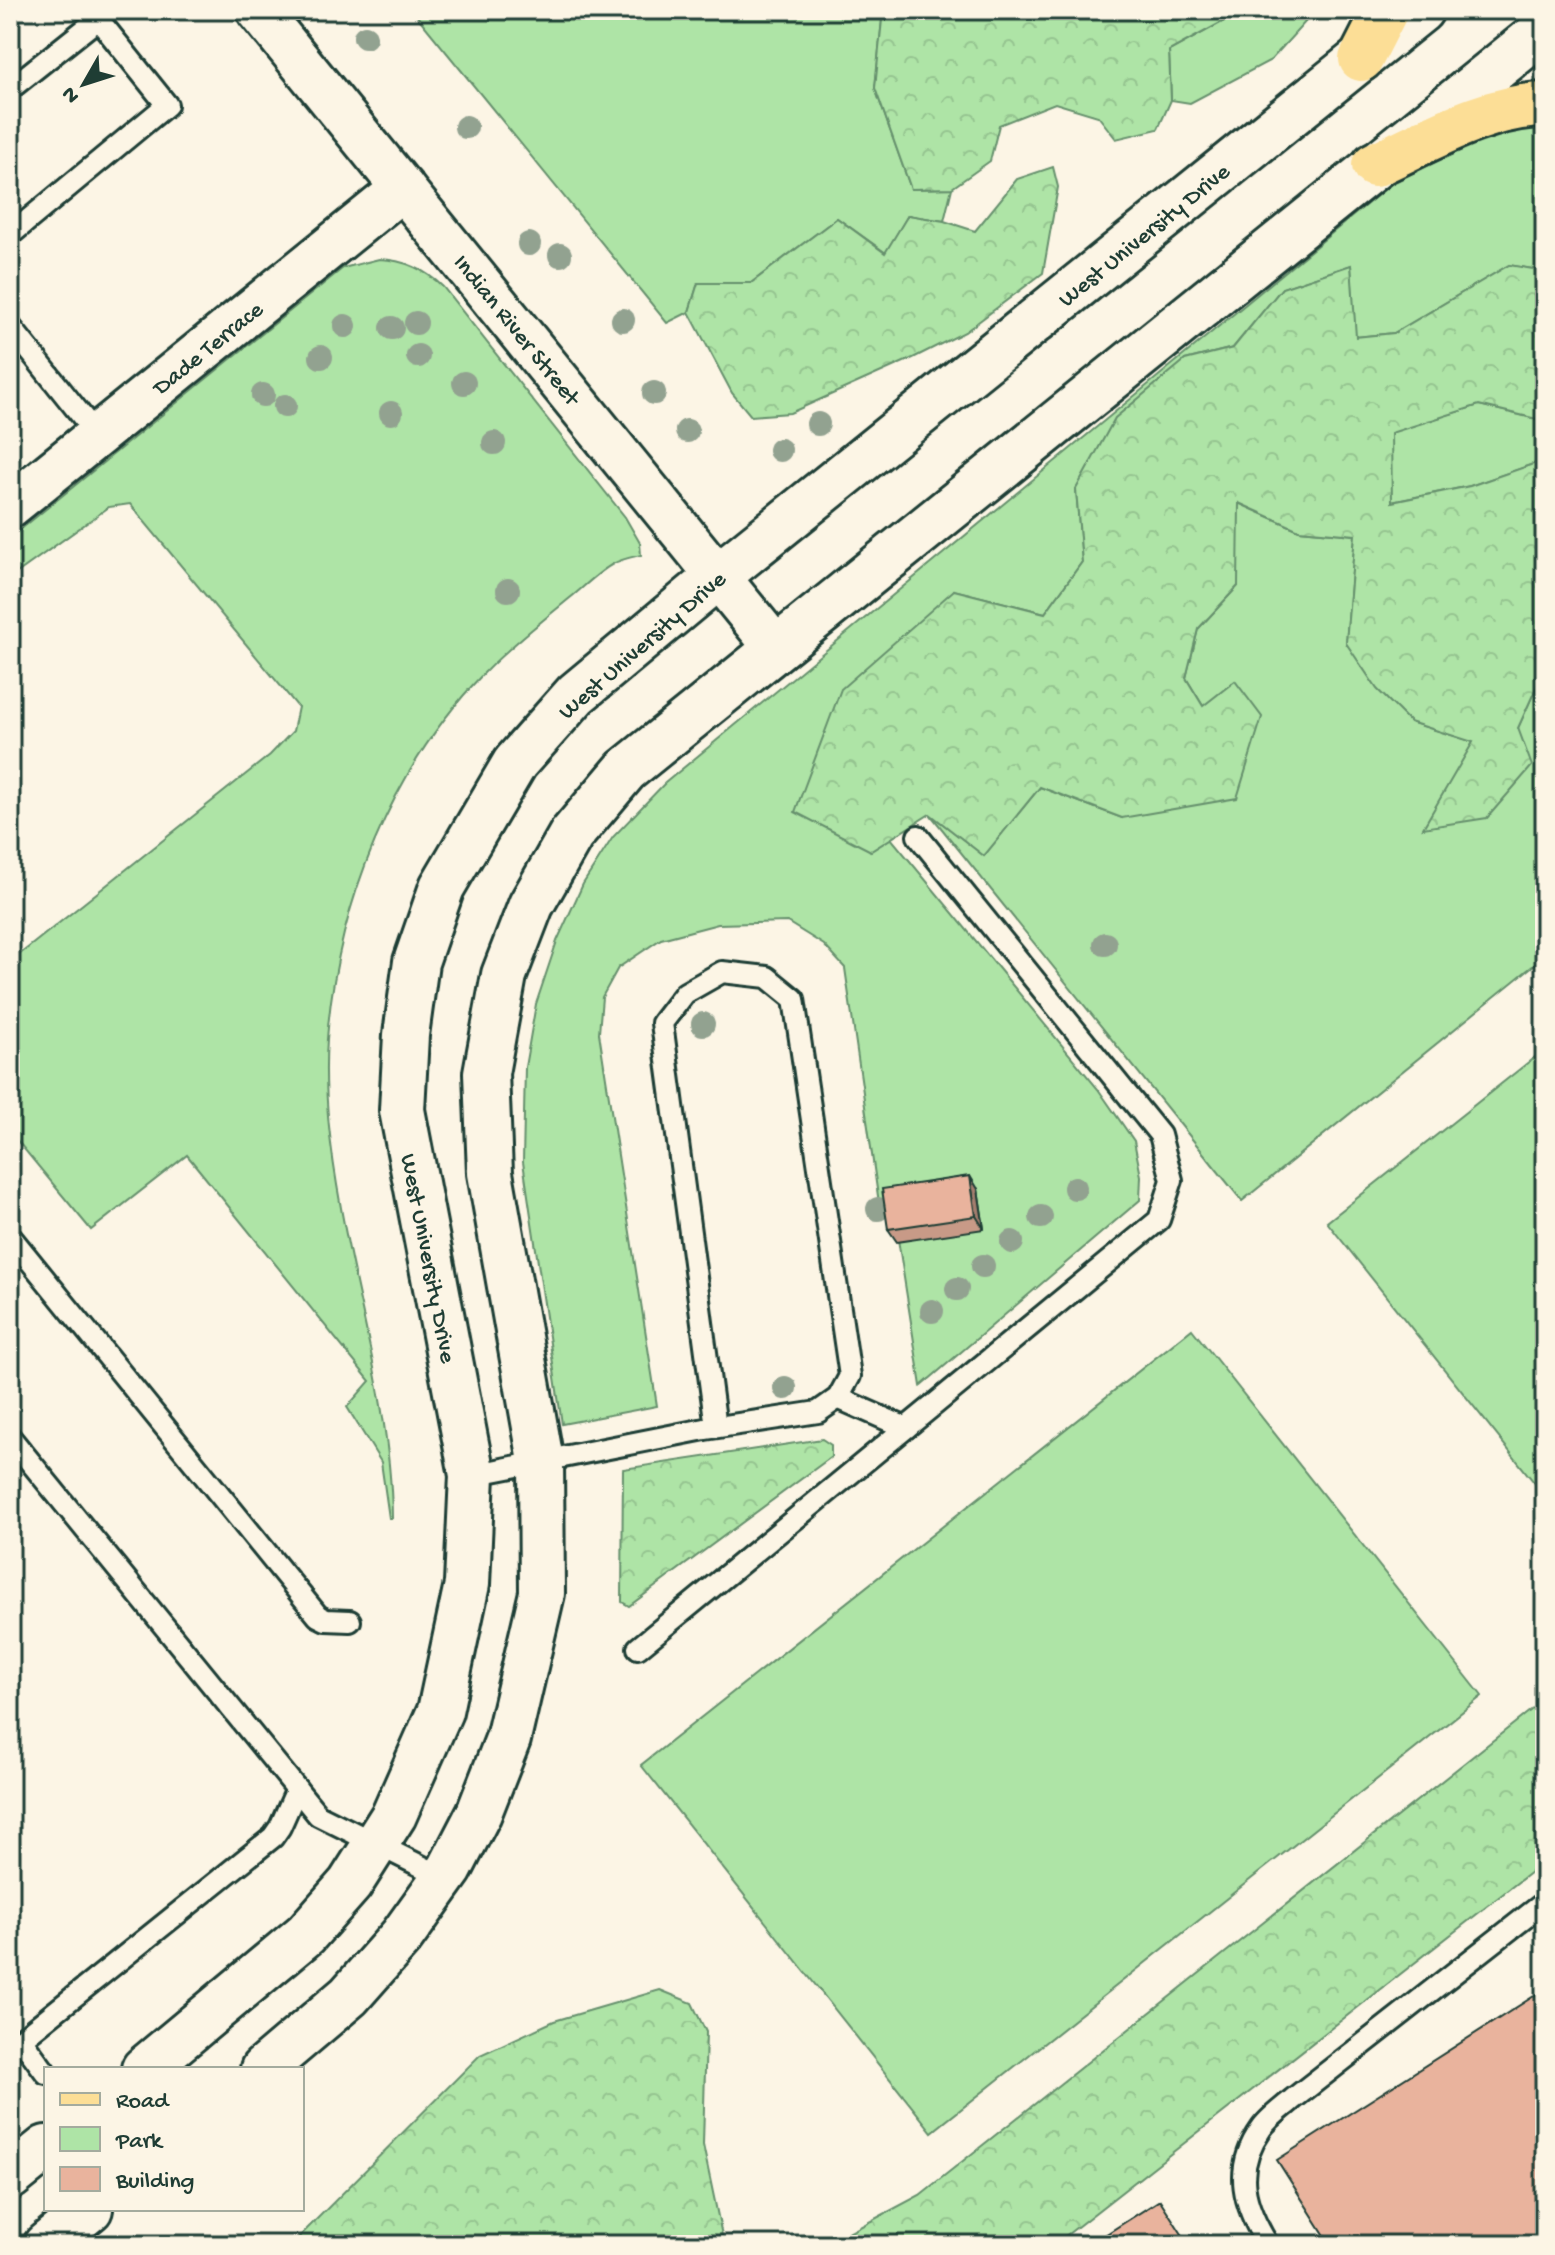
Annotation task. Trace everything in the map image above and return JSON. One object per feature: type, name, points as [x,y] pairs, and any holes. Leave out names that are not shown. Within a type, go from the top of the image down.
[{"type":"main road","points":[[1361,59],[1386,10]]},
{"type":"main road","points":[[1374,165],[1510,107],[1545,105]]},
{"type":"street","name":"Indian River Street","points":[[258,10],[776,648]]},
{"type":"street","name":"West University Drive","points":[[146,2067],[306,1934],[350,1884],[394,1815],[440,1711],[467,1584],[472,1475],[402,1110],[406,1035],[416,962],[442,887],[515,763],[576,694],[1421,10]]},
{"type":"street","points":[[265,2067],[349,1996],[402,1936],[445,1878],[479,1813],[508,1739],[527,1664],[542,1593],[541,1461],[490,1173],[486,1073],[504,975],[531,905],[571,835],[626,770],[1545,29]]},
{"type":"street","name":"Dade Terrace","points":[[10,506],[403,188]]},
{"type":"street","points":[[10,2177],[44,2150]]},
{"type":"street","points":[[46,2245],[88,2211]]},
{"type":"lane","points":[[10,89],[98,19],[167,105],[10,235]]},
{"type":"lane","points":[[10,326],[97,435]]},
{"type":"lane","points":[[638,1648],[1159,1220],[1172,1180],[1160,1135],[918,836]]},
{"type":"lane","points":[[472,1475],[716,1427],[818,1412],[838,1398],[850,1376],[794,999],[767,977],[722,972],[685,993],[662,1023],[716,1427]]},
{"type":"lane","points":[[10,1236],[318,1616],[326,1620],[350,1621]]},
{"type":"lane","points":[[838,1398],[906,1428]]},
{"type":"lane","points":[[10,1437],[318,1815],[445,1878]]},
{"type":"lane","points":[[44,2071],[16,2044],[273,1837],[297,1789]]},
{"type":"lane","points":[[1268,2245],[1253,2220],[1243,2188],[1246,2157],[1261,2127],[1545,1902]]},
{"type":"green space","points":[[412,10],[883,10],[875,88],[911,189],[952,188],[944,221],[908,215],[886,253],[837,218],[751,283],[698,283],[689,312],[667,323]]},
{"type":"green space","points":[[883,10],[1244,10],[1169,51],[1171,100],[1158,129],[1116,139],[1098,116],[1055,103],[999,125],[990,161],[952,188],[911,189],[875,88]]},
{"type":"green space","points":[[1244,10],[1316,10],[1271,60],[1190,103],[1171,100],[1169,51]]},
{"type":"green space","points":[[1532,126],[1545,127],[1545,271],[1509,265],[1394,333],[1355,337],[1351,265],[1282,288],[1233,348],[1185,360],[1076,489],[1082,562],[1045,613],[954,590],[871,850],[891,838],[1098,1089],[1134,1141],[1141,1176],[1140,1200],[921,1386],[892,1201],[879,1203],[845,968],[824,945],[787,922],[718,924],[661,939],[618,968],[602,997],[599,1033],[657,1406],[562,1424],[523,1162],[525,1067],[536,1004],[557,941],[583,884],[613,837],[665,783],[1395,181],[1494,134]]},
{"type":"green space","points":[[1053,167],[1058,187],[1043,273],[965,332],[790,413],[751,416],[732,393],[689,312],[698,283],[751,283],[837,218],[885,253],[908,215],[944,221],[975,231],[1017,179]]},
{"type":"green space","points":[[379,259],[414,267],[443,287],[625,517],[640,543],[641,555],[616,562],[596,575],[504,653],[451,711],[396,796],[374,842],[343,939],[327,1039],[329,1124],[341,1208],[380,1401],[392,1518],[389,1518],[381,1462],[347,1407],[370,1381],[187,1155],[91,1230],[10,1132],[10,962],[270,755],[293,731],[298,707],[130,504],[109,507],[10,578],[10,538],[343,268]]},
{"type":"green space","points":[[1351,265],[1356,337],[1394,333],[1509,265],[1545,271],[1545,417],[1541,420],[1479,405],[1391,433],[1392,502],[1470,486],[1545,460],[1545,668],[1518,728],[1532,766],[1487,818],[1423,828],[1473,742],[1410,722],[1377,689],[1346,643],[1355,535],[1299,530],[1239,503],[1238,586],[1198,629],[1186,678],[1203,706],[1235,681],[1262,717],[1237,798],[1122,818],[1040,787],[984,856],[930,814],[871,851],[795,812],[841,689],[954,590],[1045,613],[1082,562],[1076,489],[1115,418],[1185,360],[1233,348],[1282,288]]},
{"type":"green space","points":[[1479,405],[1540,420],[1545,417],[1545,460],[1470,486],[1391,502],[1391,432]]},
{"type":"green space","points":[[1238,503],[1299,530],[1355,535],[1346,643],[1410,722],[1474,742],[1424,828],[1518,728],[1545,668],[1545,956],[1242,1201],[930,814],[984,855],[1040,787],[1122,818],[1203,706],[1186,678],[1198,629],[1238,586]]},
{"type":"green space","points":[[1545,1049],[1545,1496],[1327,1222]]},
{"type":"green space","points":[[1192,1329],[1482,1696],[932,2132],[641,1765]]},
{"type":"green space","points":[[822,1439],[831,1445],[831,1457],[629,1606],[622,1602],[623,1469]]},
{"type":"green space","points":[[1545,1699],[1545,1861],[1054,2245],[826,2245],[920,2195]]},
{"type":"green space","points":[[660,1990],[692,2003],[706,2032],[703,2145],[724,2245],[291,2245],[480,2055],[554,2021]]},
{"type":"building","points":[[970,1176],[976,1216],[888,1229],[882,1189]]},
{"type":"building","points":[[1545,1989],[1545,2245],[1331,2245],[1277,2160]]},
{"type":"building","points":[[1160,2200],[1189,2245],[1100,2245],[1097,2240]]}]
